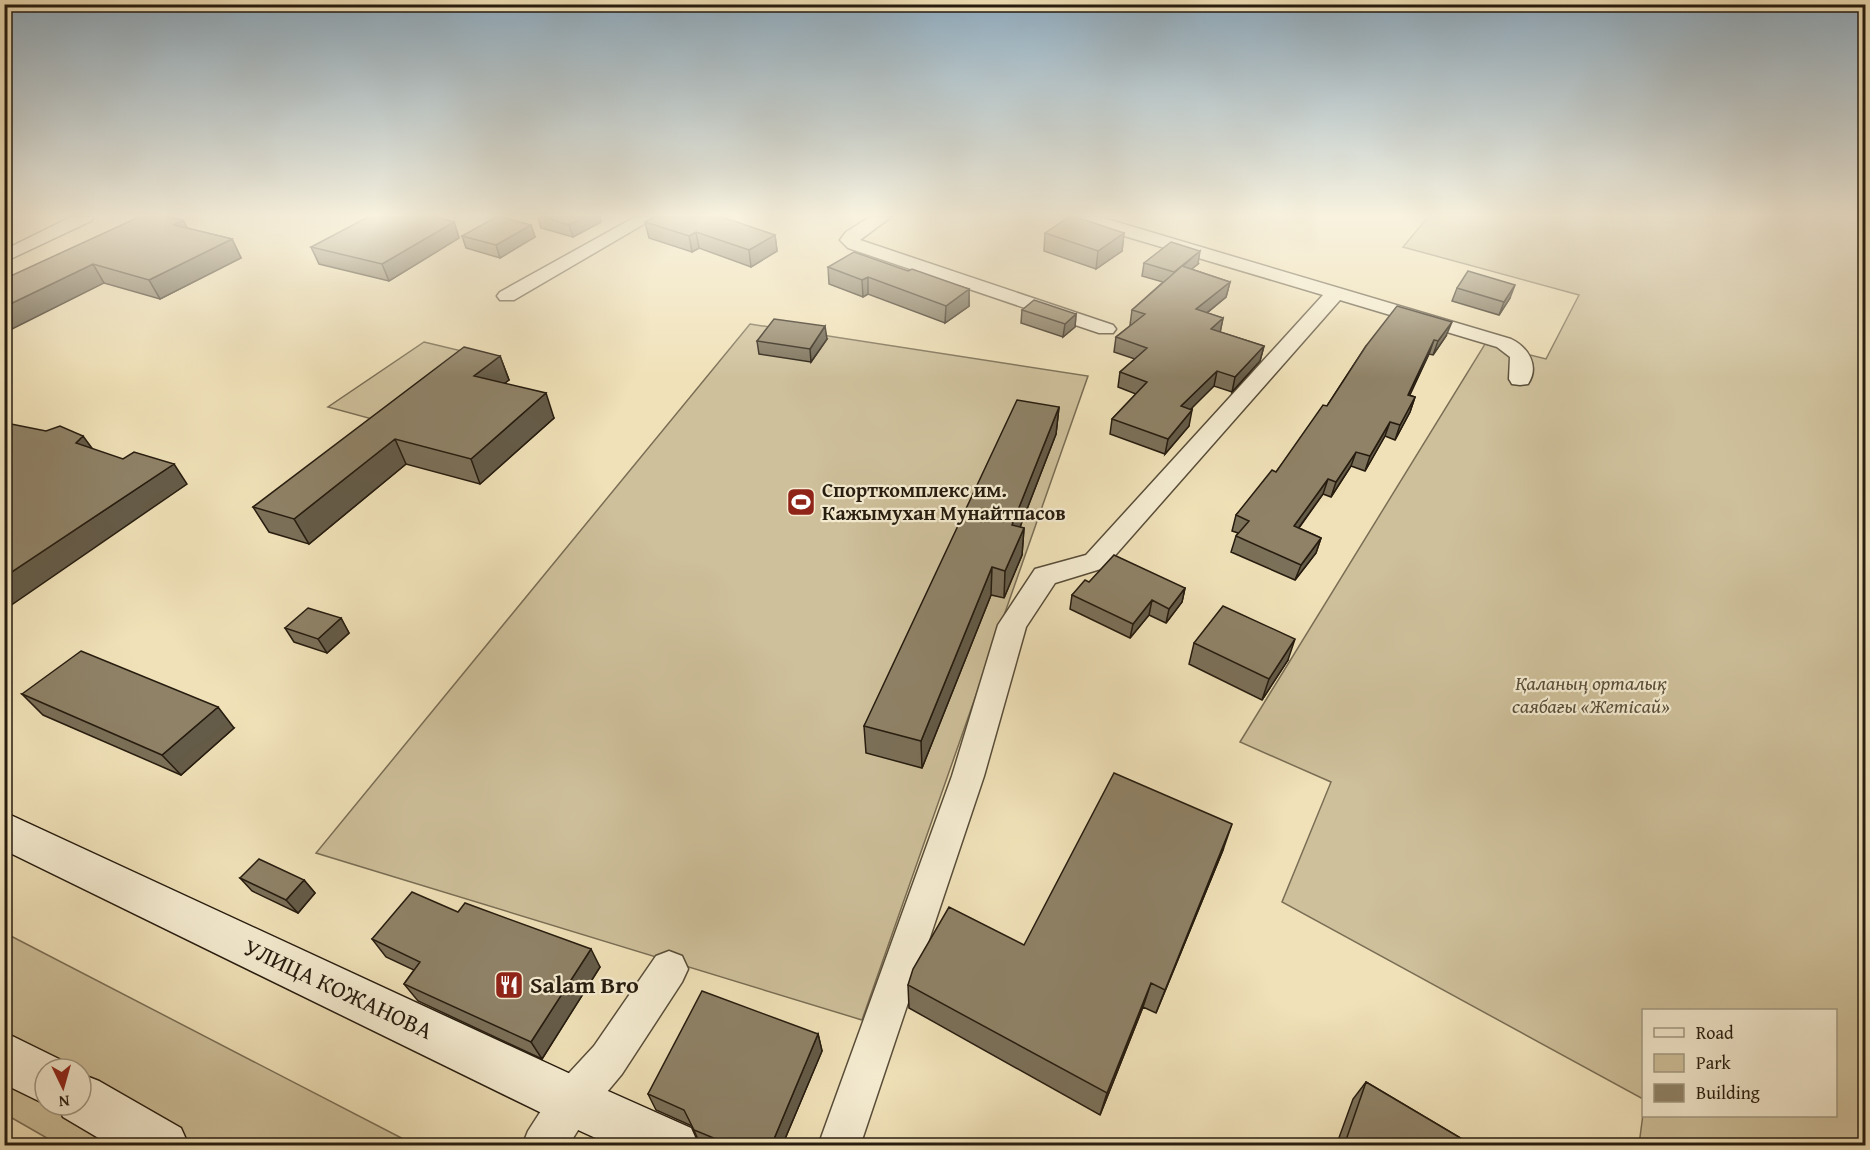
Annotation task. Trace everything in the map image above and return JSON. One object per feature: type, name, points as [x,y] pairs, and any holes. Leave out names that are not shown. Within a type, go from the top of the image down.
[{"type":"street","points":[[507,296],[552,271]]},
{"type":"street","points":[[934,271],[1106,328]]},
{"type":"street","points":[[1258,271],[1515,347],[1524,364],[1520,379]]},
{"type":"street","points":[[839,1146],[968,776],[1012,625],[1045,576],[1095,562],[1335,294]]},
{"type":"street","name":"УЛИЦА КОЖАНОВА","points":[[4,830],[572,1101],[673,1146]]},
{"type":"street","points":[[543,1146],[572,1101],[608,1060],[669,969]]},
{"type":"street","points":[[4,1056],[33,1072]]},
{"type":"street","points":[[93,1106],[163,1146]]},
{"type":"green space","name":"Қаланың орталық саябағы «Жетісай»","points":[[1490,271],[1865,271],[1865,1145],[1639,1145],[1643,1117],[1837,1117],[1837,1009],[1642,1009],[1642,1098],[1282,902],[1331,782],[1240,742],[1485,344],[1546,359],[1579,295]]},
{"type":"green space","points":[[750,324],[1088,376],[862,1020],[316,853]]},
{"type":"green space","points":[[424,342],[466,352],[372,419],[328,407]]},
{"type":"green space","points":[[5,933],[415,1145],[59,1145],[5,1114]]},
{"type":"building","points":[[22,271],[79,271],[4,307],[4,279]]},
{"type":"building","points":[[116,271],[168,271],[149,280]]},
{"type":"building","points":[[838,271],[917,271],[969,289],[946,306],[868,277],[862,280]]},
{"type":"building","points":[[1177,271],[1196,271],[1230,282],[1196,309],[1223,318],[1211,329],[1264,346],[1235,377],[1217,371],[1181,406],[1192,410],[1168,439],[1112,419],[1147,382],[1120,372],[1147,348],[1116,337],[1145,314],[1132,310]]},
{"type":"building","points":[[1468,271],[1515,285],[1504,302],[1457,288]]},
{"type":"building","points":[[1034,300],[1076,314],[1065,324],[1022,310]]},
{"type":"building","points":[[1397,306],[1452,322],[1438,341],[1434,340],[1408,395],[1415,397],[1400,425],[1390,422],[1370,456],[1356,452],[1336,482],[1328,479],[1294,526],[1321,538],[1301,565],[1236,536],[1249,521],[1236,515],[1272,470],[1276,472],[1323,405],[1327,406],[1366,346]]},
{"type":"building","points":[[774,319],[825,326],[810,349],[757,341]]},
{"type":"building","points":[[464,347],[500,356],[474,376],[546,393],[471,459],[395,439],[294,519],[253,507]]},
{"type":"building","points":[[1017,400],[1059,407],[1012,525],[1024,528],[1005,571],[992,567],[921,741],[864,726]]},
{"type":"building","points":[[4,424],[46,431],[60,426],[83,436],[76,443],[123,459],[134,452],[174,464],[4,577]]},
{"type":"building","points":[[1114,555],[1185,588],[1169,609],[1152,600],[1133,624],[1072,595],[1085,580],[1089,582]]},
{"type":"building","points":[[1223,606],[1295,639],[1269,679],[1194,643]]},
{"type":"building","points":[[308,608],[341,618],[318,639],[285,628]]},
{"type":"building","points":[[81,651],[218,707],[162,755],[22,694]]},
{"type":"building","points":[[1114,773],[1232,824],[1165,990],[1151,983],[1107,1093],[908,985],[913,969],[949,907],[1024,945]]},
{"type":"building","points":[[259,859],[304,880],[286,900],[240,878]]},
{"type":"building","name":"Salam Bro","points":[[412,892],[458,912],[465,903],[591,949],[531,1042],[404,984],[420,962],[372,939]]},
{"type":"building","points":[[702,991],[818,1034],[771,1146],[733,1146],[694,1130],[684,1110],[648,1094]]},
{"type":"building","points":[[1366,1082],[1474,1146],[1344,1146]]},
{"type":"place","name":"Спорткомплекс им. Кажымухан Мунайтпасов","points":[[801,502]]},
{"type":"place","name":"Salam Bro","points":[[509,985]]}]
